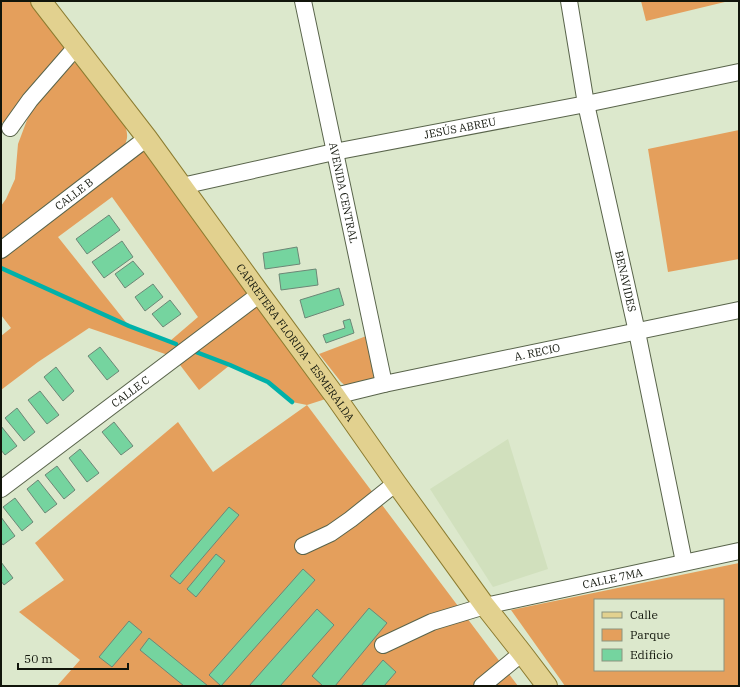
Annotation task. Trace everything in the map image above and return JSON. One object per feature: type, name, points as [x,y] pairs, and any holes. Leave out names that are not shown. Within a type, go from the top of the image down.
[{"type":"main road","name":"CARRETERA FLORIDA - ESMERALDA","points":[[41,1],[147,138],[335,396],[485,606],[547,686]]},
{"type":"street","name":"AVENIDA CENTRAL","points":[[303,1],[384,384]]},
{"type":"street","name":"BENAVIDES","points":[[569,1],[586,104],[637,332],[684,562]]},
{"type":"street","points":[[10,128],[30,100],[77,46]]},
{"type":"street","name":"JESÚS ABREU","points":[[182,186],[334,152],[586,104],[739,72]]},
{"type":"street","name":"CALLE B","points":[[1,250],[147,138]]},
{"type":"street","name":"CALLE C","points":[[1,489],[243,305],[260,294]]},
{"type":"street","name":"A. RECIO","points":[[335,396],[384,384],[739,310]]},
{"type":"street","points":[[303,546],[331,533],[346,523],[396,483]]},
{"type":"street","name":"CALLE 7MA","points":[[383,644],[432,622],[485,606],[739,551]]},
{"type":"street","points":[[482,686],[522,653]]},
{"type":"shaded area","points":[[508,439],[548,569],[493,587],[430,489]]},
{"type":"green space","points":[[1,1],[31,1],[63,43],[64,50],[62,58],[4,122],[1,123]]},
{"type":"green space","points":[[641,1],[729,1],[646,21]]},
{"type":"green space","points":[[74,63],[80,64],[125,125],[127,136],[124,147],[147,138],[335,396],[307,405],[292,402],[268,382],[230,365],[199,390],[174,357],[89,328],[38,362],[1,390],[1,336],[11,328],[1,315],[1,206],[6,199],[15,179],[18,144],[30,112],[63,71]],"holes":[[[112,197],[198,317],[170,341],[129,326],[58,237]]]},
{"type":"green space","points":[[739,130],[739,259],[668,272],[648,149]]},
{"type":"green space","points":[[369,335],[375,368],[375,379],[348,388],[341,382],[319,354]]},
{"type":"green space","points":[[307,405],[518,686],[57,686],[80,660],[19,612],[64,580],[35,543],[178,422],[213,472]]},
{"type":"green space","points":[[739,563],[739,686],[565,686],[511,610]]},
{"type":"building","points":[[109,215],[120,230],[87,254],[76,239]]},
{"type":"building","points":[[122,241],[133,257],[104,278],[92,262]]},
{"type":"building","points":[[297,247],[300,264],[265,269],[263,253]]},
{"type":"building","points":[[133,261],[144,274],[125,288],[115,274]]},
{"type":"building","points":[[316,269],[318,285],[281,290],[279,274]]},
{"type":"building","points":[[153,284],[163,297],[145,311],[135,297]]},
{"type":"building","points":[[339,288],[344,305],[305,318],[300,300]]},
{"type":"building","points":[[170,300],[181,314],[163,327],[152,314]]},
{"type":"building","points":[[350,319],[354,333],[326,343],[323,335],[345,328],[343,321]]},
{"type":"building","points":[[100,347],[119,371],[107,380],[88,356]]},
{"type":"building","points":[[56,367],[74,391],[63,401],[44,377]]},
{"type":"building","points":[[40,391],[59,415],[47,424],[28,400]]},
{"type":"building","points":[[17,408],[35,432],[24,441],[5,418]]},
{"type":"building","points":[[114,422],[133,446],[121,455],[102,432]]},
{"type":"building","points":[[1,426],[17,446],[5,455],[1,450]]},
{"type":"building","points":[[80,449],[99,473],[87,482],[69,458]]},
{"type":"building","points":[[57,466],[75,490],[64,499],[45,475]]},
{"type":"building","points":[[38,480],[57,504],[45,513],[27,489]]},
{"type":"building","points":[[15,498],[33,522],[22,531],[3,507]]},
{"type":"building","points":[[229,507],[239,515],[180,584],[170,576]]},
{"type":"building","points":[[1,517],[15,536],[3,545],[1,542]]},
{"type":"building","points":[[216,554],[225,561],[196,597],[187,589]]},
{"type":"building","points":[[1,562],[13,578],[4,585],[1,581]]},
{"type":"building","points":[[303,569],[315,580],[221,686],[209,675]]},
{"type":"building","points":[[369,608],[387,623],[335,686],[323,686],[312,676]]},
{"type":"building","points":[[317,609],[334,625],[280,686],[249,686]]},
{"type":"building","points":[[129,621],[142,632],[112,667],[99,657]]},
{"type":"building","points":[[149,638],[208,686],[184,686],[140,650]]},
{"type":"building","points":[[383,660],[396,672],[384,686],[361,686]]},
{"type":"waterway","points":[[1,268],[129,326],[176,344]]},
{"type":"waterway","points":[[196,352],[268,382],[292,402]]}]
